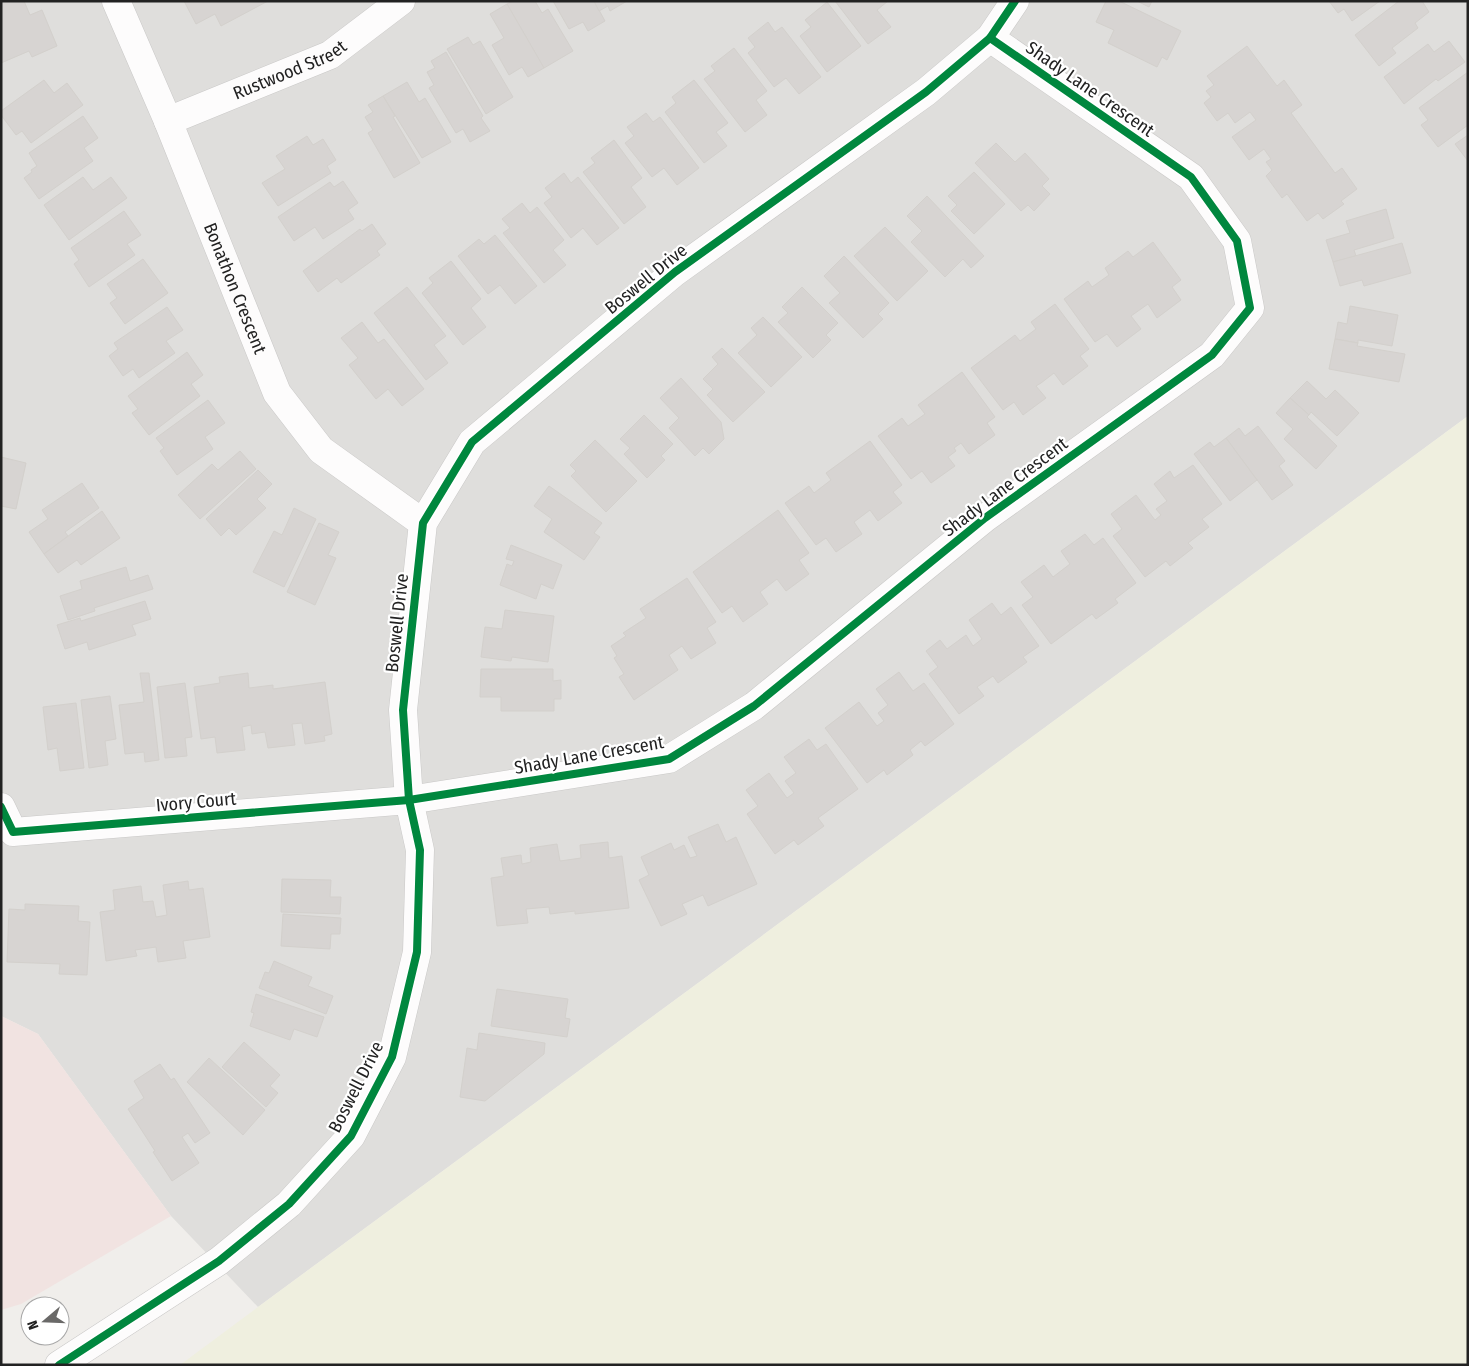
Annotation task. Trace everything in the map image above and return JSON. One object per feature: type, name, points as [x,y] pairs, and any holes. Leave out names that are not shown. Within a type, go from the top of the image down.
[{"type":"street","name":"Bonathon Crescent","points":[[116,1],[168,120],[276,393],[321,450],[423,523]]},
{"type":"street","name":"Rustwood Street","points":[[168,120],[330,55],[401,1]]},
{"type":"street","name":"Boswell Drive","points":[[59,1365],[219,1261],[289,1204],[351,1136],[392,1057],[417,952],[420,850],[409,800],[402,710],[423,523],[472,442],[675,272],[926,92],[990,38],[1015,1]]},
{"type":"street","name":"Shady Lane Crescent","points":[[409,800],[669,759],[754,706],[985,518],[1212,355],[1250,308],[1238,241],[1191,177],[990,38]]},
{"type":"street","name":"Ivory Court","points":[[1,807],[13,832],[409,800]]},
{"type":"shaded area","points":[[1,1],[1468,1],[1468,416],[258,1307],[171,1216],[38,1034],[1,1016]]},
{"type":"shaded area","points":[[1,1016],[38,1034],[171,1216],[35,1296],[20,1296],[20,1304],[1,1310]]},
{"type":"green space","points":[[1468,416],[1468,1365],[180,1365],[258,1307]]},
{"type":"building","points":[[1,1],[24,1],[30,15],[42,10],[57,46],[32,57],[29,51],[1,63]]},
{"type":"building","points":[[184,1],[268,1],[221,26],[215,14],[196,24]]},
{"type":"building","points":[[513,1],[535,1],[542,13],[548,9],[573,51],[544,68],[507,4]]},
{"type":"building","points":[[553,1],[594,1],[605,21],[588,31],[583,22],[569,29]]},
{"type":"building","points":[[594,1],[627,1],[610,11],[608,6],[599,11]]},
{"type":"building","points":[[835,1],[888,1],[877,10],[891,27],[868,44]]},
{"type":"building","points":[[1106,1],[1119,1],[1181,31],[1167,60],[1162,57],[1157,67],[1108,43],[1114,30],[1096,22]]},
{"type":"building","points":[[1137,1],[1152,1],[1149,7]]},
{"type":"building","points":[[1329,1],[1380,1],[1352,21],[1344,9],[1338,13]]},
{"type":"building","points":[[1399,1],[1422,1],[1429,12],[1415,23],[1418,28],[1392,48],[1396,53],[1379,66],[1355,35]]},
{"type":"building","points":[[827,2],[861,46],[827,72],[800,36],[811,27],[805,20]]},
{"type":"building","points":[[507,4],[544,68],[528,77],[522,67],[509,75],[492,45],[504,38],[490,14]]},
{"type":"building","points":[[768,22],[775,32],[782,27],[821,77],[799,94],[786,78],[774,87],[748,53],[755,47],[748,38]]},
{"type":"building","points":[[468,37],[473,45],[480,41],[513,97],[486,114],[447,49]]},
{"type":"building","points":[[1449,41],[1465,62],[1438,81],[1436,79],[1404,104],[1384,77],[1428,44],[1434,52]]},
{"type":"building","points":[[1247,46],[1277,86],[1284,80],[1302,105],[1291,113],[1335,173],[1342,168],[1357,189],[1341,201],[1344,204],[1323,219],[1318,213],[1307,221],[1287,194],[1282,198],[1266,176],[1272,170],[1266,162],[1271,159],[1264,149],[1249,160],[1232,137],[1256,120],[1250,112],[1235,123],[1228,113],[1217,121],[1204,103],[1211,97],[1206,91],[1214,85],[1207,76]]},
{"type":"building","points":[[734,48],[767,91],[756,100],[767,115],[745,132],[704,79],[715,71],[711,66]]},
{"type":"building","points":[[446,52],[483,116],[481,118],[490,131],[470,142],[463,129],[456,133],[429,88],[434,85],[427,72],[435,68],[431,61]]},
{"type":"building","points":[[1468,72],[1468,125],[1438,147],[1421,125],[1428,120],[1419,108]]},
{"type":"building","points":[[44,80],[54,93],[67,83],[83,105],[31,143],[22,131],[16,135],[1,115],[1,111]]},
{"type":"building","points":[[694,80],[728,123],[716,132],[727,146],[704,163],[665,112],[676,103],[672,97]]},
{"type":"building","points":[[407,82],[419,102],[425,98],[451,142],[422,158],[383,96]]},
{"type":"building","points":[[383,96],[420,163],[394,178],[368,133],[373,130],[365,117],[373,112],[368,105]]},
{"type":"building","points":[[646,113],[653,122],[660,117],[699,168],[677,185],[664,168],[652,177],[625,143],[634,136],[627,127]]},
{"type":"building","points":[[83,116],[98,138],[84,148],[93,161],[39,199],[24,178],[37,166],[29,153]]},
{"type":"building","points":[[1468,135],[1468,161],[1455,144]]},
{"type":"building","points":[[307,136],[313,145],[323,139],[336,160],[327,166],[331,173],[278,206],[262,183],[285,169],[276,156]]},
{"type":"building","points":[[614,140],[642,178],[631,187],[646,207],[624,224],[583,172],[595,163],[591,158]]},
{"type":"building","points":[[996,143],[1015,162],[1025,153],[1049,179],[1042,186],[1050,194],[1034,211],[1028,205],[1021,211],[975,163]]},
{"type":"building","points":[[974,172],[1005,204],[974,234],[951,211],[957,205],[948,196]]},
{"type":"building","points":[[564,173],[571,183],[578,177],[619,228],[597,245],[583,228],[571,238],[544,203],[552,197],[545,188]]},
{"type":"building","points":[[83,177],[93,190],[111,177],[127,198],[69,240],[44,205]]},
{"type":"building","points":[[343,181],[358,203],[348,210],[354,219],[323,239],[315,227],[294,241],[278,217],[330,182],[334,187]]},
{"type":"building","points":[[927,196],[984,256],[971,268],[963,259],[945,277],[911,242],[922,231],[907,216]]},
{"type":"building","points":[[522,203],[530,213],[537,207],[564,240],[553,250],[566,265],[544,283],[503,233],[510,228],[502,219]]},
{"type":"building","points":[[1386,209],[1394,238],[1354,250],[1356,256],[1333,262],[1326,240],[1350,233],[1346,221]]},
{"type":"building","points":[[124,211],[141,235],[127,244],[135,255],[89,287],[74,264],[79,260],[71,248]]},
{"type":"building","points":[[372,224],[386,244],[377,251],[380,255],[341,283],[337,278],[318,292],[303,271],[360,229],[362,231]]},
{"type":"building","points":[[885,227],[928,271],[897,301],[854,256]]},
{"type":"building","points":[[495,235],[537,286],[515,304],[500,285],[488,294],[458,256],[479,239],[484,244]]},
{"type":"building","points":[[1153,242],[1181,280],[1172,287],[1181,300],[1157,318],[1148,304],[1131,316],[1141,329],[1117,347],[1107,334],[1095,342],[1064,299],[1088,281],[1092,287],[1109,275],[1105,268],[1128,251],[1133,257]]},
{"type":"building","points":[[1402,243],[1411,273],[1364,286],[1362,280],[1340,286],[1333,262]]},
{"type":"building","points":[[844,256],[889,303],[878,314],[883,319],[863,338],[829,303],[840,293],[824,276]]},
{"type":"building","points":[[143,259],[168,293],[125,324],[110,303],[117,298],[107,284]]},
{"type":"building","points":[[451,261],[481,299],[471,308],[486,327],[463,345],[422,293],[433,283],[429,278]]},
{"type":"building","points":[[407,287],[446,336],[434,345],[448,363],[426,380],[374,313]]},
{"type":"building","points":[[802,287],[838,323],[826,335],[831,340],[813,358],[778,322],[788,313],[782,307]]},
{"type":"building","points":[[1055,304],[1089,349],[1080,356],[1088,366],[1063,385],[1054,373],[1036,386],[1046,398],[1023,415],[1014,402],[1003,410],[971,368],[1015,335],[1020,341],[1036,329],[1031,322]]},
{"type":"building","points":[[1350,306],[1398,315],[1392,346],[1358,340],[1358,343],[1335,339],[1338,322],[1347,324]]},
{"type":"building","points":[[167,307],[183,330],[166,341],[175,353],[139,378],[133,369],[123,376],[109,356],[118,349],[114,343]]},
{"type":"building","points":[[763,317],[802,357],[771,387],[738,353],[757,335],[751,328]]},
{"type":"building","points":[[362,322],[378,343],[384,339],[424,389],[402,406],[388,389],[376,399],[349,365],[358,358],[341,338]]},
{"type":"building","points":[[1335,339],[1358,343],[1357,346],[1405,354],[1399,382],[1329,369]]},
{"type":"building","points":[[722,348],[765,392],[733,422],[707,395],[713,389],[703,379],[718,364],[712,357]]},
{"type":"building","points":[[187,352],[203,375],[191,384],[200,396],[149,435],[132,413],[138,409],[128,396]]},
{"type":"building","points":[[962,372],[995,417],[987,423],[995,435],[969,454],[961,443],[954,448],[956,451],[948,457],[955,466],[931,483],[922,471],[911,479],[878,436],[902,418],[908,426],[925,414],[918,405]]},
{"type":"building","points":[[681,378],[721,422],[724,439],[709,454],[703,448],[695,456],[669,428],[679,418],[660,398]]},
{"type":"building","points":[[1307,381],[1326,399],[1335,390],[1359,413],[1337,436],[1311,412],[1309,415],[1290,398]]},
{"type":"building","points":[[1290,398],[1309,415],[1307,417],[1337,446],[1316,469],[1284,439],[1293,429],[1276,413]]},
{"type":"building","points":[[208,400],[225,423],[205,437],[213,449],[177,475],[160,451],[164,448],[156,438]]},
{"type":"building","points":[[644,415],[673,444],[661,456],[665,460],[647,478],[624,454],[630,448],[620,439]]},
{"type":"building","points":[[1258,426],[1285,461],[1279,466],[1293,485],[1272,500],[1226,438],[1239,428],[1245,436]]},
{"type":"building","points":[[1226,438],[1257,480],[1230,501],[1194,454],[1210,442],[1214,447]]},
{"type":"building","points":[[595,440],[637,481],[606,512],[571,476],[576,471],[570,465]]},
{"type":"building","points":[[870,441],[902,485],[893,492],[902,503],[878,521],[870,510],[854,522],[862,534],[836,552],[826,538],[816,545],[785,503],[809,486],[814,493],[831,480],[826,473]]},
{"type":"building","points":[[240,451],[256,469],[200,519],[178,495],[212,464],[218,470]]},
{"type":"building","points":[[1,457],[26,463],[16,509],[1,506]]},
{"type":"building","points":[[1193,465],[1222,504],[1202,519],[1209,527],[1188,543],[1193,548],[1170,566],[1166,561],[1145,577],[1113,536],[1122,529],[1111,514],[1136,495],[1155,520],[1161,515],[1156,509],[1167,501],[1154,484],[1170,471],[1174,478]]},
{"type":"building","points":[[258,470],[272,484],[257,499],[266,508],[236,535],[229,528],[221,536],[206,519]]},
{"type":"building","points":[[82,483],[99,508],[65,532],[68,536],[44,554],[29,532],[48,519],[42,510]]},
{"type":"building","points":[[549,486],[602,523],[594,533],[600,537],[584,560],[544,532],[552,519],[534,506]]},
{"type":"building","points":[[294,508],[316,519],[284,587],[253,572],[274,531],[282,535]]},
{"type":"building","points":[[778,510],[809,553],[799,560],[809,574],[786,591],[777,579],[760,592],[768,604],[743,622],[732,606],[722,613],[693,572]]},
{"type":"building","points":[[102,511],[120,538],[81,565],[77,560],[58,573],[44,554]]},
{"type":"building","points":[[319,523],[339,532],[328,555],[336,558],[315,605],[287,592]]},
{"type":"building","points":[[1085,534],[1094,545],[1103,538],[1136,583],[1115,599],[1118,603],[1096,619],[1092,614],[1051,644],[1022,605],[1033,597],[1021,582],[1044,565],[1053,577],[1070,564],[1061,551]]},
{"type":"building","points":[[511,545],[562,565],[553,589],[541,584],[536,599],[500,585],[507,564],[512,566],[514,561],[506,559]]},
{"type":"building","points":[[126,567],[130,581],[148,575],[153,589],[94,608],[95,611],[68,620],[60,596],[82,589],[80,581]]},
{"type":"building","points":[[687,578],[716,622],[707,628],[716,643],[691,659],[682,646],[669,655],[678,670],[634,700],[619,677],[624,674],[614,658],[617,656],[611,646],[626,636],[623,633],[646,618],[640,609]]},
{"type":"building","points":[[145,601],[151,619],[132,625],[136,635],[89,650],[87,642],[65,649],[57,625],[80,618],[81,621]]},
{"type":"building","points":[[992,603],[1001,615],[1011,607],[1039,646],[1023,657],[1027,662],[998,683],[993,676],[977,687],[984,696],[959,714],[929,674],[938,667],[926,651],[940,640],[947,649],[966,635],[973,646],[982,639],[969,620]]},
{"type":"building","points":[[505,610],[554,616],[548,662],[512,657],[511,661],[481,657],[485,627],[502,629]]},
{"type":"building","points":[[481,669],[553,669],[553,681],[561,680],[561,699],[554,699],[554,711],[501,711],[501,697],[480,697]]},
{"type":"building","points":[[899,672],[913,691],[924,683],[954,724],[925,746],[921,741],[910,750],[913,755],[887,775],[884,770],[867,783],[825,728],[859,702],[877,726],[884,721],[878,713],[888,705],[876,689]]},
{"type":"building","points":[[140,673],[149,673],[159,760],[145,762],[144,752],[125,754],[119,705],[144,702]]},
{"type":"building","points":[[248,673],[249,688],[273,685],[273,689],[325,682],[332,734],[324,736],[325,741],[305,744],[302,723],[292,724],[295,745],[268,748],[265,732],[252,734],[251,725],[242,727],[245,750],[217,753],[215,737],[201,739],[194,687],[220,683],[219,677]]},
{"type":"building","points":[[185,683],[192,737],[185,738],[187,756],[165,758],[157,687]]},
{"type":"building","points":[[110,696],[116,739],[105,741],[108,765],[89,768],[81,700]]},
{"type":"building","points":[[76,703],[84,768],[60,771],[57,748],[48,750],[43,707]]},
{"type":"building","points":[[809,739],[817,750],[826,744],[858,789],[818,818],[824,826],[798,845],[794,840],[775,854],[747,814],[758,806],[746,790],[769,773],[787,798],[794,793],[785,781],[796,773],[784,757]]},
{"type":"building","points":[[718,824],[726,842],[736,837],[757,884],[708,906],[703,895],[682,904],[687,914],[661,926],[639,880],[649,875],[641,857],[671,843],[674,850],[684,845],[690,858],[697,856],[688,837]]},
{"type":"building","points":[[608,842],[609,858],[622,856],[629,908],[575,914],[575,911],[550,914],[549,907],[526,909],[528,923],[497,926],[491,878],[504,876],[501,858],[521,855],[522,864],[531,862],[530,848],[557,844],[560,861],[581,858],[580,845]]},
{"type":"building","points":[[282,879],[331,880],[330,897],[341,897],[340,914],[281,912]]},
{"type":"building","points":[[188,881],[189,890],[203,888],[210,937],[183,941],[186,958],[158,962],[156,947],[135,950],[137,956],[106,961],[100,912],[115,910],[113,890],[141,886],[143,902],[153,901],[156,917],[167,915],[163,885]]},
{"type":"building","points":[[25,904],[79,906],[78,921],[90,922],[87,975],[59,974],[60,964],[7,962],[9,909],[25,910]]},
{"type":"building","points":[[283,914],[341,918],[340,934],[331,934],[330,949],[281,946]]},
{"type":"building","points":[[274,961],[312,977],[308,986],[333,996],[326,1014],[259,988],[265,972],[269,973]]},
{"type":"building","points":[[497,989],[568,999],[565,1018],[570,1019],[567,1037],[491,1026]]},
{"type":"building","points":[[256,994],[324,1017],[317,1037],[294,1029],[290,1040],[250,1026],[254,1013],[251,1012]]},
{"type":"building","points":[[479,1033],[545,1043],[544,1054],[485,1101],[460,1097],[467,1048],[477,1050]]},
{"type":"building","points":[[244,1042],[280,1075],[270,1086],[278,1093],[266,1107],[222,1067]]},
{"type":"building","points":[[209,1058],[265,1110],[243,1135],[187,1082]]},
{"type":"building","points":[[160,1064],[171,1080],[174,1078],[210,1133],[195,1143],[188,1133],[182,1137],[199,1163],[172,1181],[128,1109],[144,1098],[134,1081]]},
{"type":"cycle path","points":[[59,1365],[219,1261],[289,1204],[351,1136],[392,1057],[417,952],[420,850],[409,800],[403,710],[423,523],[472,442],[675,272],[926,92],[990,38],[1015,1]]},
{"type":"cycle path","points":[[1,807],[13,832],[409,800],[669,759],[754,706],[985,518],[1212,355],[1250,308],[1237,241],[1191,177],[990,38]]}]
